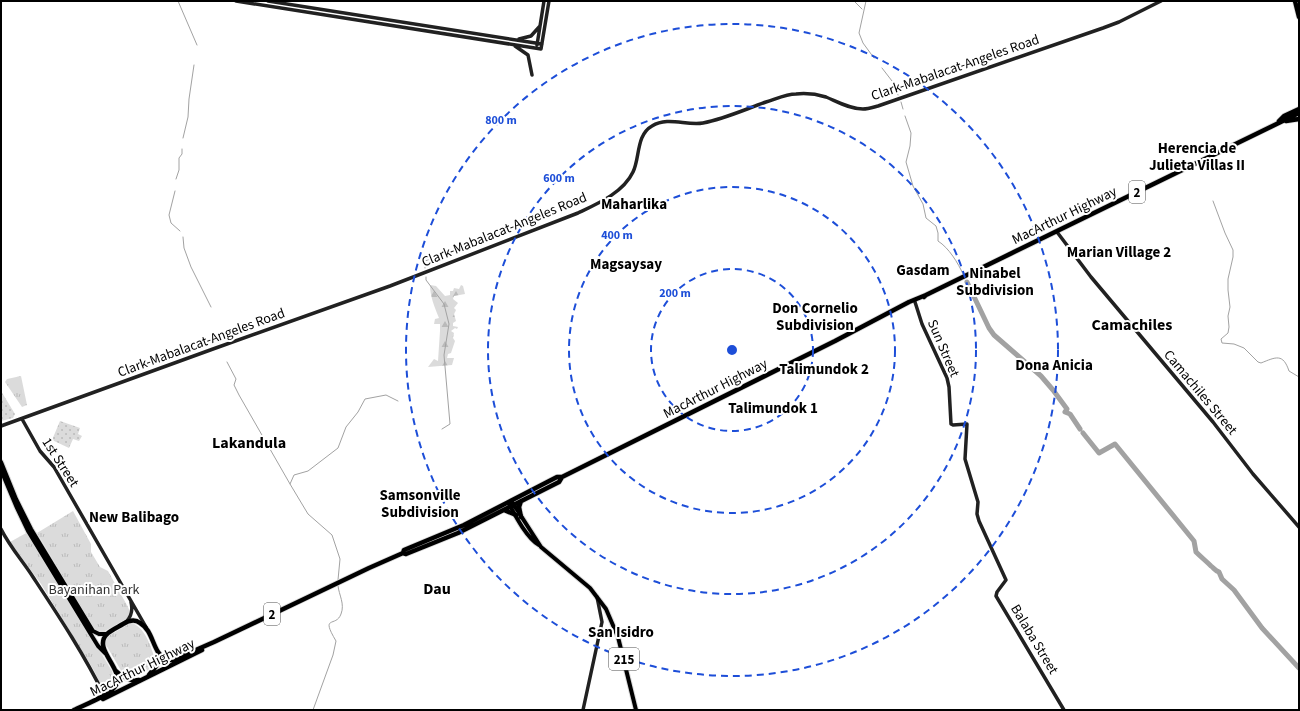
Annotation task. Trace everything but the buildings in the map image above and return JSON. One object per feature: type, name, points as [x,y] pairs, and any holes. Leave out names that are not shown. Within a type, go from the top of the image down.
[{"type":"highway","points":[[1295,1],[1299,16]]},
{"type":"highway","points":[[1276,124],[1284,116],[1299,109]]},
{"type":"highway","name":"MacArthur Highway","points":[[403,553],[404,550],[511,504],[557,477],[562,477],[878,319],[909,302],[1057,232],[1299,113]]},
{"type":"highway","points":[[1282,121],[1299,120]]},
{"type":"highway","name":"MacArthur Highway","points":[[878,319],[915,302],[926,295]]},
{"type":"highway","name":"MacArthur Highway","points":[[147,628],[159,654],[164,658],[171,660],[214,642],[369,568],[403,553],[406,554],[458,533],[504,510],[511,504],[521,501],[559,482],[562,477]]},
{"type":"highway","points":[[521,501],[519,507],[521,517]]},
{"type":"highway","points":[[504,510],[516,515]]},
{"type":"highway","points":[[105,652],[104,644],[107,634],[126,622],[137,621],[147,628]]},
{"type":"highway","name":"MacArthur Highway","points":[[80,710],[211,645],[214,642]]},
{"type":"highway","name":"MacArthur Highway","points":[[74,710],[104,695],[116,685],[117,678],[115,669],[105,652]]},
{"type":"highway","points":[[115,669],[127,680],[144,678],[157,665],[159,654]]},
{"type":"main road","points":[[236,1],[541,49],[549,1]]},
{"type":"main road","points":[[268,1],[542,44]]},
{"type":"main road","points":[[536,48],[544,1]]},
{"type":"main road","name":"Clark-Mabalacat-Angeles Road","points":[[1,426],[390,286],[578,213],[604,200],[629,179],[636,164],[645,132],[657,123],[669,121],[686,124],[702,123],[731,115],[781,97],[795,94],[815,95],[855,108],[864,109],[878,106],[1119,22],[1162,1]]},
{"type":"main road","points":[[516,40],[531,36],[536,32],[540,25]]},
{"type":"main road","points":[[513,45],[523,50],[528,55],[532,75]]},
{"type":"main road","name":"Camachiles Street","points":[[1057,232],[1091,277],[1213,422],[1253,474],[1299,527]]},
{"type":"main road","name":"Sun Street","points":[[915,302],[920,322],[947,378],[949,387],[950,422],[953,425],[967,424],[965,459],[978,502],[978,516],[981,527],[1006,580]]},
{"type":"main road","name":"1st Street","points":[[22,419],[40,451],[52,464],[147,628]]},
{"type":"main road","points":[[1,462],[16,499],[31,529],[93,631],[99,634],[107,634]]},
{"type":"main road","points":[[1,470],[28,531],[98,646],[105,652]]},
{"type":"main road","name":"215","points":[[511,504],[516,515],[532,539],[584,582],[597,596],[606,609],[616,629],[636,710]]},
{"type":"main road","name":"215","points":[[511,504],[541,547]]},
{"type":"main road","points":[[1,529],[91,669],[104,695]]},
{"type":"main road","name":"Balaba Street","points":[[1006,580],[997,592],[996,596],[1064,710]]},
{"type":"main road","points":[[583,710],[602,622],[597,596]]},
{"type":"main road","points":[[126,622],[132,614],[130,599]]},
{"type":"green space","points":[[430,285],[436,286],[445,296],[450,295],[450,291],[453,291],[454,288],[459,289],[461,285],[463,286],[465,294],[454,296],[453,299],[458,303],[454,308],[456,310],[454,314],[456,321],[453,323],[453,326],[458,327],[457,329],[455,328],[451,331],[454,333],[453,338],[455,341],[451,353],[448,354],[447,358],[454,358],[452,365],[428,367],[434,359],[438,361],[440,331],[440,324],[434,324],[435,319],[439,318],[434,306]]},
{"type":"green space","points":[[21,376],[27,405],[22,407],[5,382],[7,379]]},
{"type":"green space","points":[[1,391],[15,414],[13,418],[1,421]]},
{"type":"green space","points":[[60,421],[80,428],[78,434],[82,436],[79,441],[73,439],[69,448],[52,440]]},
{"type":"green space","name":"Bayanihan Park","points":[[73,511],[91,544],[91,552],[100,567],[108,571],[130,612],[128,618],[105,631],[98,632],[93,627],[37,533]]},
{"type":"green space","points":[[28,532],[112,671],[112,683],[104,691],[93,669],[41,584],[10,542]]},
{"type":"green space","points":[[131,623],[136,625],[144,632],[152,649],[155,660],[154,664],[147,671],[127,675],[123,674],[106,645],[106,641],[108,636]]},
{"type":"waterway","points":[[178,1],[197,45]]},
{"type":"waterway","points":[[854,1],[862,9]]},
{"type":"waterway","points":[[866,1],[859,33],[863,43],[874,58]]},
{"type":"waterway","points":[[183,138],[188,117],[194,65]]},
{"type":"waterway","points":[[882,68],[892,81]]},
{"type":"waterway","points":[[895,86],[898,95]]},
{"type":"waterway","points":[[901,102],[903,109]]},
{"type":"waterway","points":[[905,116],[911,133],[910,146],[906,162],[913,186],[923,204],[926,218],[936,226],[938,241],[953,256],[963,274]]},
{"type":"waterway","points":[[176,179],[182,149]]},
{"type":"waterway","points":[[175,191],[169,215],[171,223],[180,231]]},
{"type":"waterway","points":[[1213,201],[1233,250],[1228,279],[1230,307],[1228,316],[1229,327],[1228,333],[1221,339],[1222,343],[1234,344],[1244,348],[1258,362],[1261,363],[1275,358],[1281,359],[1287,365],[1289,371],[1299,377]]},
{"type":"waterway","points":[[425,268],[425,261],[463,247],[504,235]]},
{"type":"waterway","points":[[183,237],[184,248],[191,267],[211,307]]},
{"type":"waterway","points":[[426,277],[426,280],[444,304],[449,324],[444,355],[450,424],[442,429]]},
{"type":"waterway","points":[[967,282],[989,328],[994,335],[1041,376],[1067,409],[1065,412],[1070,414],[1080,429]]},
{"type":"waterway","points":[[227,362],[236,379],[234,385],[239,395],[290,484]]},
{"type":"waterway","points":[[338,580],[340,559],[332,535],[308,514],[290,484],[294,475],[308,471],[338,448],[346,427],[358,412],[365,399],[386,395],[398,401]]},
{"type":"waterway","points":[[1083,433],[1099,453],[1115,444],[1194,541],[1196,552],[1219,572],[1222,579],[1234,590],[1262,628],[1299,668]]},
{"type":"waterway","points":[[313,710],[333,655],[336,641],[331,633],[329,624],[339,618],[342,610],[338,586]]},
{"type":"district","name":"Herencia de Julieta Villas II","points":[[1197,156]]},
{"type":"district","name":"Maharlika","points":[[634,204]]},
{"type":"district","name":"Marian Village 2","points":[[1119,252]]},
{"type":"district","name":"Magsaysay","points":[[626,264]]},
{"type":"district","name":"Gasdam","points":[[923,270]]},
{"type":"district","name":"Ninabel Subdivision","points":[[995,282]]},
{"type":"district","name":"Don Cornelio Subdivision","points":[[815,316]]},
{"type":"district","name":"Camachiles","points":[[1132,324]]},
{"type":"district","name":"Dona Anicia","points":[[1054,365]]},
{"type":"district","name":"Talimundok 2","points":[[824,369]]},
{"type":"district","name":"Talimundok 1","points":[[773,408]]},
{"type":"district","name":"Lakandula","points":[[249,442]]},
{"type":"district","name":"Samsonville Subdivision","points":[[420,504]]},
{"type":"district","name":"New Balibago","points":[[134,517]]},
{"type":"district","name":"Dau","points":[[437,588]]},
{"type":"district","name":"San Isidro","points":[[621,632]]}]
